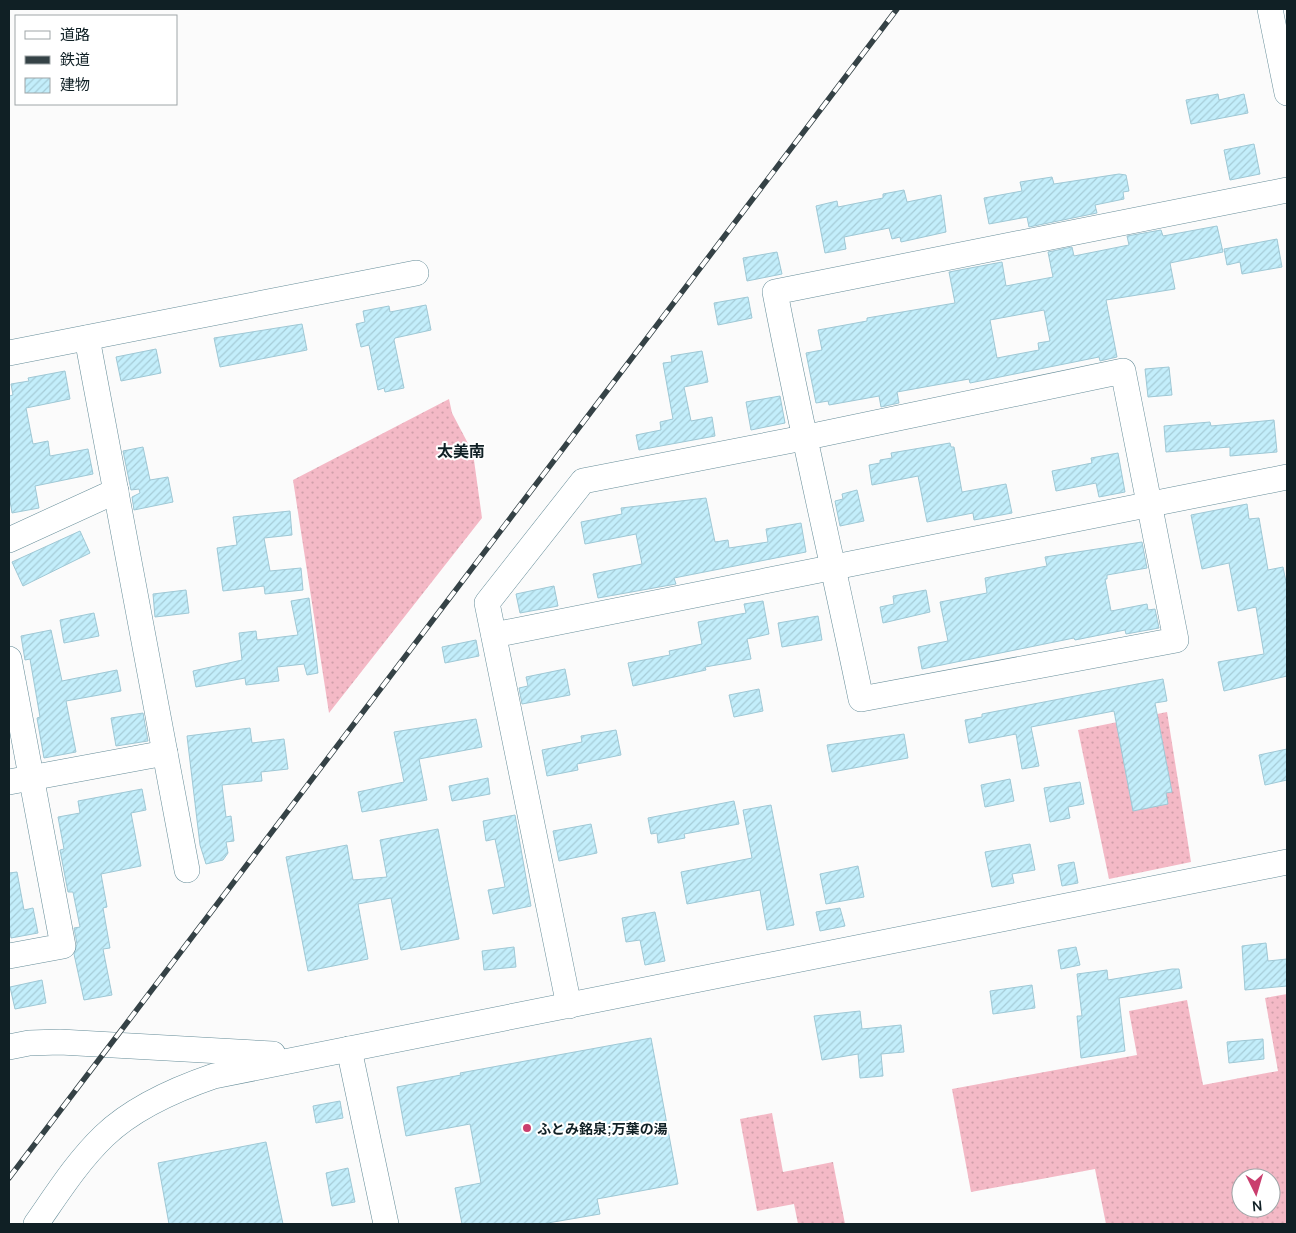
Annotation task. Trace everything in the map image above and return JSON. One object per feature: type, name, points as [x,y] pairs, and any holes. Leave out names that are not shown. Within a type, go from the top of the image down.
[{"type":"street","points":[[1270,9],[1287,93]]},
{"type":"street","points":[[569,1006],[487,604],[582,480],[803,438],[1123,371],[1176,640],[861,700],[834,567],[803,438],[775,292],[1287,190]]},
{"type":"street","points":[[9,353],[416,273]]},
{"type":"street","points":[[88,338],[187,870]]},
{"type":"street","points":[[494,635],[1287,477]]},
{"type":"street","points":[[9,540],[116,491]]},
{"type":"street","points":[[9,659],[20,780],[62,946],[9,956]]},
{"type":"street","points":[[20,780],[166,754]]},
{"type":"street","points":[[36,1224],[84,1159],[103,1137],[132,1115],[189,1085],[214,1076],[1287,862]]},
{"type":"street","points":[[9,1047],[29,1043],[60,1042],[258,1054],[324,1054]]},
{"type":"street","points":[[348,1049],[386,1224]]},
{"type":"shaded area","points":[[449,399],[452,413],[473,453],[482,518],[329,713],[293,480]]},
{"type":"shaded area","points":[[1167,712],[1191,862],[1109,879],[1078,730]]},
{"type":"shaded area","points":[[1287,994],[1287,1224],[1106,1224],[1095,1169],[971,1192],[952,1089],[1137,1055],[1129,1011],[1187,1000],[1203,1085],[1278,1071],[1265,998]]},
{"type":"shaded area","points":[[772,1113],[783,1172],[833,1162],[845,1224],[798,1224],[794,1204],[757,1211],[740,1119]]},
{"type":"building","points":[[1218,94],[1219,100],[1244,94],[1248,113],[1191,124],[1186,100]]},
{"type":"building","points":[[1254,144],[1260,174],[1230,180],[1224,150]]},
{"type":"building","points":[[1119,174],[1126,175],[1129,191],[1123,192],[1124,199],[1095,205],[1097,213],[1029,227],[1027,217],[989,224],[984,198],[1022,191],[1020,182],[1052,177],[1054,184]]},
{"type":"building","points":[[904,190],[907,202],[941,195],[946,232],[901,242],[900,237],[892,239],[889,228],[844,237],[846,249],[825,253],[816,206],[837,201],[838,207],[883,198],[883,194]]},
{"type":"building","points":[[1217,226],[1223,252],[1170,263],[1175,289],[1106,300],[1117,357],[1100,361],[1099,357],[970,383],[969,379],[897,392],[899,403],[881,407],[879,396],[829,405],[828,401],[816,403],[806,353],[822,350],[818,330],[867,321],[867,318],[955,303],[949,272],[1002,262],[1006,286],[1053,277],[1048,252],[1072,247],[1074,256],[1129,245],[1127,236],[1161,230],[1163,236]],"holes":[[[1044,310],[1050,341],[1038,343],[1039,350],[997,358],[990,320]]]},
{"type":"building","points":[[1277,239],[1282,267],[1242,274],[1240,262],[1227,265],[1224,249]]},
{"type":"building","points":[[777,252],[782,274],[747,281],[743,258]]},
{"type":"building","points":[[748,297],[752,318],[718,325],[714,303]]},
{"type":"building","points":[[426,305],[431,330],[395,338],[394,340],[404,388],[385,392],[384,388],[378,390],[369,345],[361,347],[356,324],[365,322],[363,311],[389,306],[390,312]]},
{"type":"building","points":[[302,324],[307,350],[220,367],[214,338]]},
{"type":"building","points":[[156,349],[161,373],[121,381],[116,357]]},
{"type":"building","points":[[702,351],[708,382],[684,387],[691,421],[712,417],[715,436],[639,450],[636,435],[661,430],[660,422],[673,419],[663,363],[672,362],[671,356]]},
{"type":"building","points":[[1169,367],[1172,395],[1148,397],[1145,369]]},
{"type":"building","points":[[65,371],[70,399],[26,408],[33,444],[48,441],[50,456],[88,449],[93,474],[35,486],[39,508],[12,513],[9,495],[9,396],[13,395],[11,384],[29,381],[28,378]]},
{"type":"building","points":[[780,396],[785,423],[751,430],[746,402]]},
{"type":"building","points":[[1274,420],[1277,452],[1230,456],[1230,447],[1166,452],[1164,426],[1210,422],[1211,426]]},
{"type":"building","points":[[950,443],[951,447],[954,447],[962,492],[1006,484],[1012,513],[974,520],[973,513],[927,522],[918,476],[872,485],[869,465],[880,463],[880,460],[892,458],[891,453]]},
{"type":"building","points":[[143,447],[150,480],[168,477],[173,502],[134,510],[132,497],[140,493],[139,489],[131,490],[123,451]]},
{"type":"building","points":[[1118,453],[1125,492],[1099,497],[1096,483],[1056,491],[1052,471],[1092,463],[1091,458]]},
{"type":"building","points":[[857,490],[864,521],[840,526],[835,501],[843,499],[842,494]]},
{"type":"building","points":[[706,498],[715,542],[728,540],[729,548],[768,542],[766,529],[801,523],[806,552],[674,578],[676,584],[598,598],[593,574],[642,564],[636,534],[585,544],[581,522],[622,514],[621,508]]},
{"type":"building","points":[[1247,504],[1249,519],[1259,518],[1268,570],[1283,567],[1287,587],[1287,676],[1224,691],[1218,662],[1264,654],[1256,607],[1238,611],[1229,563],[1202,569],[1191,515]]},
{"type":"building","points":[[290,511],[292,535],[264,538],[270,571],[301,568],[303,590],[265,594],[264,586],[223,591],[217,548],[237,545],[233,517]]},
{"type":"building","points":[[80,531],[90,553],[23,586],[12,562]]},
{"type":"building","points":[[1142,542],[1147,568],[1107,575],[1107,579],[1105,579],[1111,611],[1147,604],[1148,610],[1155,609],[1159,628],[1126,634],[1125,630],[1075,640],[1074,638],[922,669],[918,647],[948,641],[940,602],[987,593],[985,578],[1047,566],[1045,557]]},
{"type":"building","points":[[554,586],[558,606],[520,613],[516,594]]},
{"type":"building","points":[[186,590],[189,613],[155,617],[153,594]]},
{"type":"building","points":[[926,590],[930,612],[883,623],[880,607],[894,604],[893,596]]},
{"type":"building","points":[[309,598],[318,673],[307,675],[304,664],[277,667],[279,681],[246,685],[245,678],[196,687],[193,671],[242,660],[239,633],[256,631],[257,640],[298,635],[291,601]]},
{"type":"building","points":[[763,601],[769,634],[747,639],[751,659],[705,667],[706,670],[633,686],[628,663],[670,655],[669,651],[702,644],[698,622],[746,613],[744,604]]},
{"type":"building","points":[[94,613],[99,636],[64,643],[60,620]]},
{"type":"building","points":[[818,616],[822,640],[782,647],[778,623]]},
{"type":"building","points":[[51,630],[62,681],[117,670],[121,691],[66,701],[76,752],[44,758],[37,718],[40,717],[30,659],[25,660],[21,636]]},
{"type":"building","points":[[476,640],[479,656],[445,663],[442,647]]},
{"type":"building","points":[[565,669],[570,695],[522,704],[519,688],[528,686],[526,677]]},
{"type":"building","points":[[1163,679],[1167,701],[1155,703],[1172,792],[1166,793],[1168,804],[1133,811],[1114,711],[1031,727],[1039,766],[1022,769],[1016,734],[969,743],[965,720],[982,717],[982,714]]},
{"type":"building","points":[[759,689],[763,711],[734,717],[729,695]]},
{"type":"building","points":[[143,713],[148,741],[116,746],[111,718]]},
{"type":"building","points":[[476,719],[482,747],[419,759],[427,800],[362,812],[358,792],[404,782],[394,732]]},
{"type":"building","points":[[250,728],[252,743],[284,739],[288,769],[261,772],[262,781],[222,785],[226,817],[231,816],[234,841],[226,842],[228,853],[223,860],[206,864],[200,845],[187,736]]},
{"type":"building","points":[[616,730],[621,755],[577,764],[578,770],[547,776],[542,750],[582,742],[581,736]]},
{"type":"building","points":[[904,734],[908,758],[832,772],[827,745]]},
{"type":"building","points":[[1287,749],[1287,780],[1265,785],[1259,755]]},
{"type":"building","points":[[488,778],[490,794],[452,801],[449,786]]},
{"type":"building","points":[[1010,779],[1014,801],[985,807],[981,785]]},
{"type":"building","points":[[1080,782],[1084,804],[1068,807],[1070,818],[1050,822],[1044,788]]},
{"type":"building","points":[[142,789],[146,810],[131,813],[141,866],[101,874],[107,907],[103,908],[110,948],[103,949],[112,995],[84,1000],[74,954],[77,944],[74,928],[80,927],[73,892],[68,892],[60,850],[64,849],[58,817],[80,813],[78,801]]},
{"type":"building","points":[[734,801],[739,824],[684,834],[685,838],[658,843],[657,833],[651,834],[648,818]]},
{"type":"building","points":[[771,805],[794,925],[767,930],[760,890],[687,904],[681,872],[752,858],[743,810]]},
{"type":"building","points":[[515,815],[531,906],[493,914],[488,890],[505,887],[495,839],[486,841],[483,821]]},
{"type":"building","points":[[591,824],[597,853],[559,861],[553,831]]},
{"type":"building","points":[[438,829],[459,939],[401,950],[391,898],[358,904],[368,959],[308,971],[286,857],[347,845],[353,880],[387,877],[380,840]]},
{"type":"building","points":[[1030,844],[1035,870],[1012,874],[1014,883],[992,887],[985,852]]},
{"type":"building","points":[[1074,862],[1078,883],[1062,886],[1058,865]]},
{"type":"building","points":[[858,866],[864,897],[826,904],[820,874]]},
{"type":"building","points":[[17,872],[24,910],[33,908],[38,933],[11,938],[9,925],[9,873]]},
{"type":"building","points":[[840,908],[845,926],[820,931],[816,912]]},
{"type":"building","points":[[655,912],[665,961],[645,965],[640,940],[626,942],[622,918]]},
{"type":"building","points":[[1266,943],[1268,961],[1287,959],[1287,986],[1245,990],[1242,946]]},
{"type":"building","points":[[514,947],[516,967],[484,970],[482,951]]},
{"type":"building","points":[[1076,947],[1080,965],[1061,969],[1058,950]]},
{"type":"building","points":[[1179,969],[1182,988],[1119,998],[1125,1051],[1081,1058],[1077,1016],[1082,1016],[1077,974],[1107,970],[1108,980]]},
{"type":"building","points":[[42,980],[46,1003],[15,1009],[10,987]]},
{"type":"building","points":[[1032,985],[1035,1008],[993,1014],[990,991]]},
{"type":"building","points":[[860,1011],[862,1029],[901,1025],[904,1052],[881,1054],[883,1076],[860,1078],[858,1054],[822,1060],[814,1016]]},
{"type":"building","points":[[651,1038],[678,1184],[597,1199],[600,1214],[542,1224],[462,1224],[455,1188],[481,1183],[470,1124],[406,1136],[397,1087],[461,1075],[460,1073]]},
{"type":"building","points":[[1263,1039],[1264,1059],[1229,1063],[1227,1042]]},
{"type":"building","points":[[340,1101],[343,1118],[316,1123],[313,1106]]},
{"type":"building","points":[[266,1142],[283,1224],[169,1224],[158,1163]]},
{"type":"building","points":[[348,1168],[355,1202],[332,1206],[326,1173]]},
{"type":"railway","points":[[9,1178],[897,9]]},
{"type":"place","name":"ふとみ銘泉;万葉の湯","points":[[527,1128]]},
{"type":"district","name":"太美南","points":[[461,451]]}]
